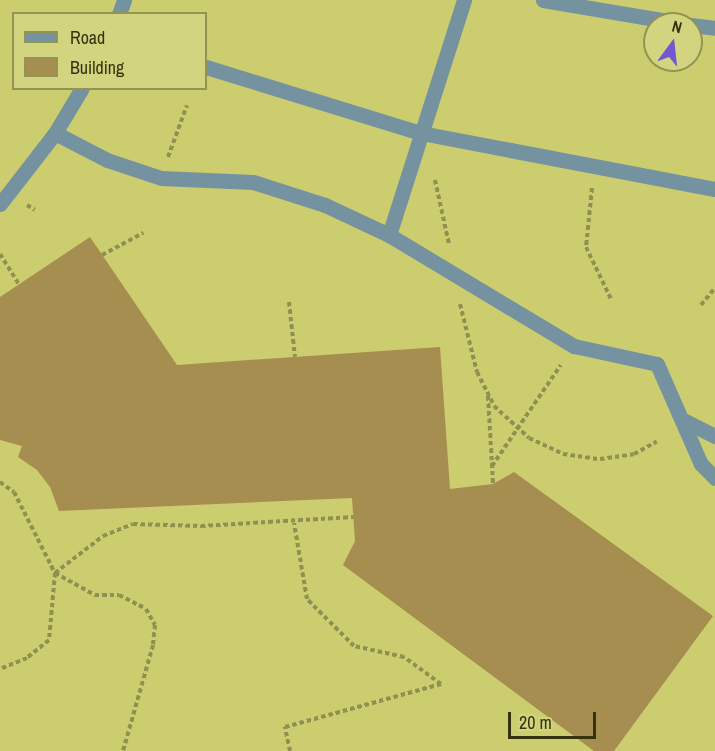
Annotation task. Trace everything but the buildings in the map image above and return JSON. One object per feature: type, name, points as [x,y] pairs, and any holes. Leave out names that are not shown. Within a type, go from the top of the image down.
[{"type":"street","points":[[389,235],[464,0]]},
{"type":"street","points":[[543,0],[643,17]]},
{"type":"street","points":[[207,67],[421,133],[715,189]]},
{"type":"street","points":[[0,204],[55,132],[81,90]]},
{"type":"street","points":[[55,132],[107,160],[161,178],[253,182],[325,205],[389,235],[574,346],[657,364],[685,421],[701,464],[715,478]]},
{"type":"street","points":[[685,421],[715,436]]},
{"type":"path","points":[[165,163],[187,105]]},
{"type":"path","points":[[435,180],[450,250]]},
{"type":"path","points":[[592,188],[586,247],[611,299]]},
{"type":"path","points":[[102,255],[143,233]]},
{"type":"path","points":[[0,254],[19,284]]},
{"type":"path","points":[[701,305],[715,288]]},
{"type":"path","points":[[458,298],[477,372],[494,406],[529,438],[562,454],[600,459],[634,454],[657,441]]},
{"type":"path","points":[[289,302],[295,357]]},
{"type":"path","points":[[492,466],[567,357]]},
{"type":"path","points":[[488,393],[493,484]]},
{"type":"path","points":[[0,482],[14,492],[55,573],[49,640],[27,658],[0,669]]},
{"type":"path","points":[[55,573],[103,536],[133,524],[294,523],[354,517]]},
{"type":"path","points":[[290,751],[285,727],[441,684],[404,657],[354,645],[307,599],[294,523]]},
{"type":"path","points":[[55,573],[95,595],[119,595],[146,609],[155,625],[153,645],[128,740],[123,751]]},
{"type":"shaded area","points":[[0,0],[715,0],[715,751],[0,751]]}]
